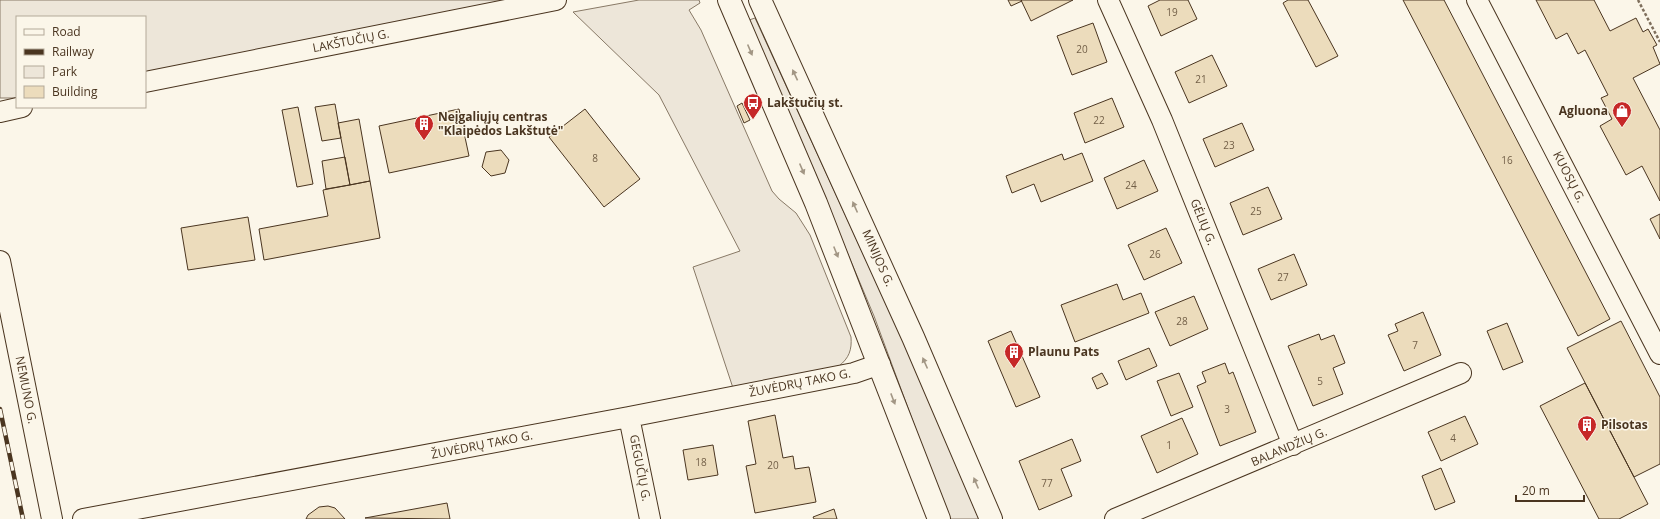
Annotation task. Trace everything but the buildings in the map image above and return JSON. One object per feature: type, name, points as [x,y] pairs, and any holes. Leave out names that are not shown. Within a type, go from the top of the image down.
[{"type":"main road","points":[[729,0],[816,203],[880,364],[939,519]]},
{"type":"main road","name":"MINIJOS G.","points":[[760,0],[913,337],[991,519]]},
{"type":"street","name":"LAKŠTUČIŲ G.","points":[[146,82],[556,0]]},
{"type":"street","name":"GĖLIŲ G.","points":[[1108,0],[1162,120],[1293,445]]},
{"type":"street","name":"KUOSŲ G.","points":[[1477,0],[1660,354]]},
{"type":"street","points":[[0,112],[18,108]]},
{"type":"street","name":"NEMUNO G.","points":[[0,261],[52,519]]},
{"type":"street","name":"ŽUVĖDRŲ TAKO G.","points":[[83,519],[629,417],[854,373],[880,364]]},
{"type":"street","name":"BALANDŽIŲ G.","points":[[1115,519],[1461,373]]},
{"type":"street","name":"GEGUČIŲ G.","points":[[629,417],[650,519]]},
{"type":"path","points":[[1638,0],[1660,42]]},
{"type":"green space","points":[[0,0],[514,0],[146,73],[146,16],[16,16],[16,98],[0,98]]},
{"type":"green space","points":[[639,0],[699,0],[700,3],[689,10],[701,30],[772,191],[796,213],[810,235],[851,337],[849,353],[839,366],[733,388],[693,267],[740,251],[659,95],[573,12]]},
{"type":"green space","points":[[755,18],[909,354],[979,519],[949,519],[874,316],[749,20]]},
{"type":"railway","points":[[0,409],[23,519]]},
{"type":"place","name":"Lakštučių st.","points":[[753,120]]},
{"type":"place","name":"Agluona","points":[[1622,128]]},
{"type":"place","name":"Neįgaliųjų centras \"Klaipėdos Lakštutė\"","points":[[424,141]]},
{"type":"place","name":"Plaunu Pats","points":[[1014,369]]},
{"type":"place","name":"Pilsotas","points":[[1587,442]]}]
